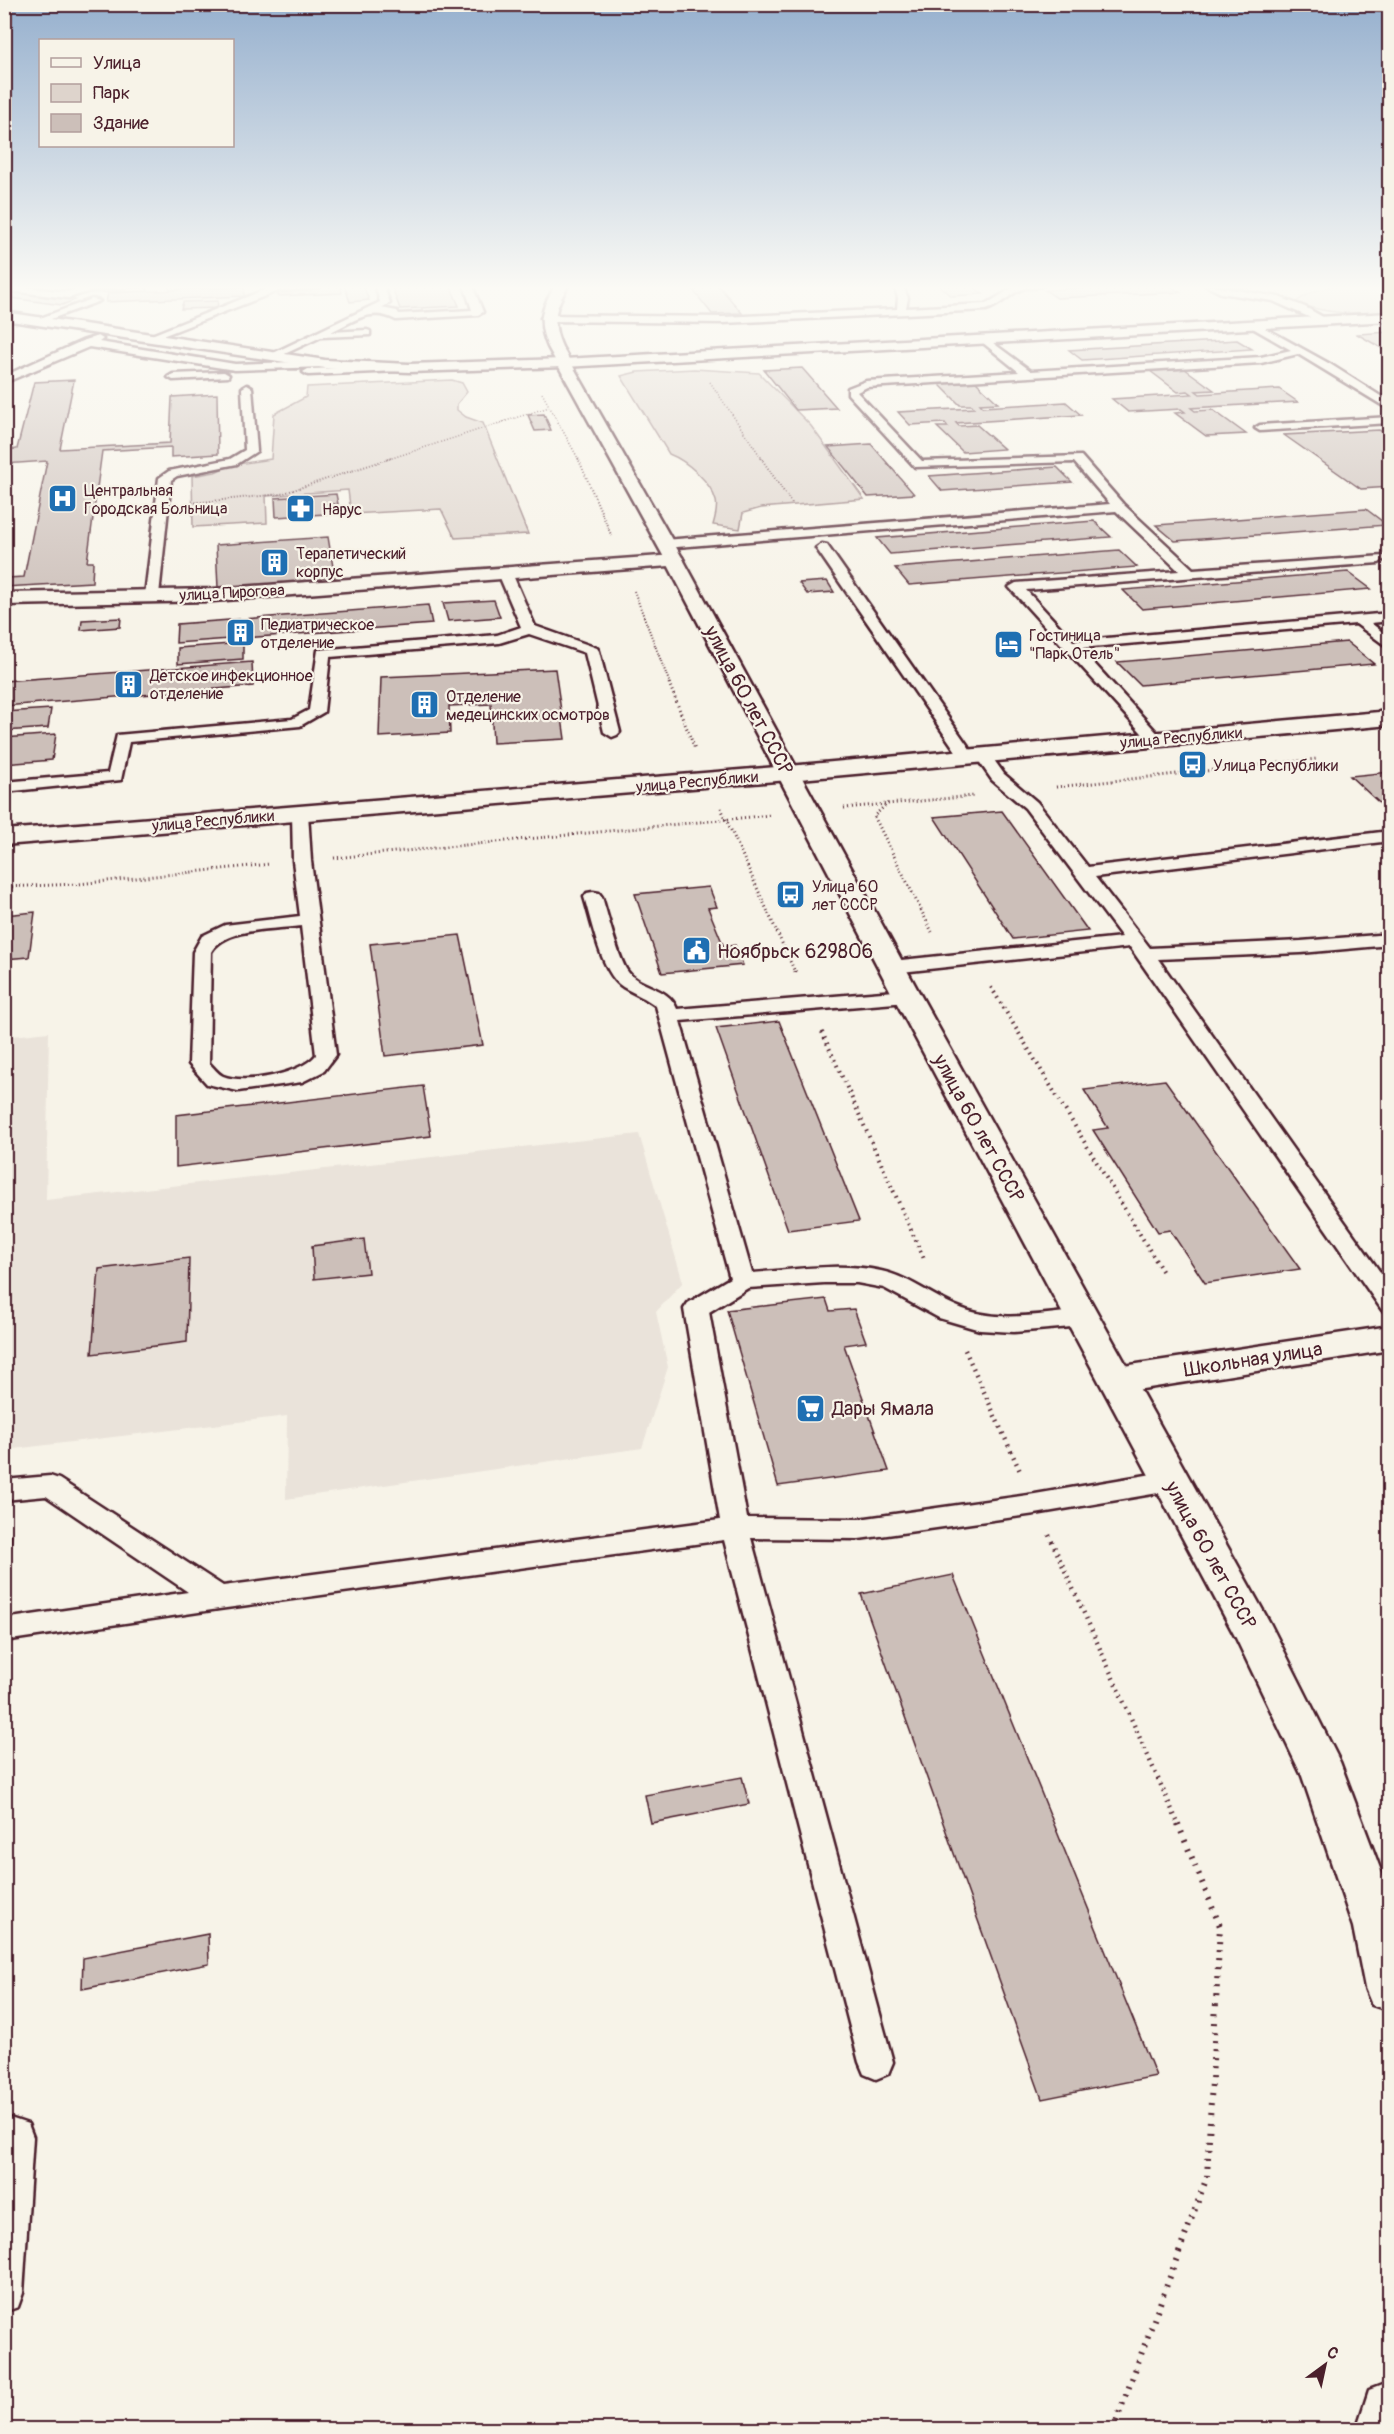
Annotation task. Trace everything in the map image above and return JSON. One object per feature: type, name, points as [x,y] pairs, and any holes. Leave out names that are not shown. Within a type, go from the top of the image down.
[{"type":"main road","name":"улица 60 лет СССР","points":[[584,399],[670,552],[907,996],[1255,1635],[1323,1776],[1383,1927],[1389,1988]]},
{"type":"main road","name":"улица Пирогова","points":[[4,599],[213,595],[505,573],[670,552]]},
{"type":"main road","name":"улица Республики","points":[[4,838],[976,757],[1389,718]]},
{"type":"main road","name":"Школьная улица","points":[[1117,1380],[1389,1338]]},
{"type":"main road","points":[[1385,2430],[1389,2411]]},
{"type":"lane","points":[[152,595],[160,506],[165,478],[173,473],[233,462],[251,451],[249,399]]},
{"type":"lane","points":[[858,399],[919,465],[1077,458],[1119,507],[1189,573]]},
{"type":"lane","points":[[1375,399],[1389,407]]},
{"type":"lane","points":[[1260,428],[1389,420]]},
{"type":"lane","points":[[670,552],[812,533],[1119,507]]},
{"type":"lane","points":[[822,548],[976,757],[1031,805],[1139,947],[1389,1304]]},
{"type":"lane","points":[[1156,740],[1016,587],[1189,573],[1386,561]]},
{"type":"lane","points":[[505,573],[529,629]]},
{"type":"lane","points":[[1070,645],[1389,617]]},
{"type":"lane","points":[[1359,620],[1389,645]]},
{"type":"lane","points":[[4,788],[115,777],[122,738],[295,723],[316,712],[323,653],[499,639],[529,629],[592,651],[612,732]]},
{"type":"lane","points":[[300,813],[302,861],[326,1054],[317,1067],[295,1078],[238,1085],[214,1080],[199,1064],[202,952],[209,940],[225,930],[309,920]]},
{"type":"lane","points":[[1082,873],[1389,836]]},
{"type":"lane","points":[[593,897],[618,972],[630,983],[665,1004],[743,1281]]},
{"type":"lane","points":[[892,967],[1139,947],[1301,947],[1389,939]]},
{"type":"lane","points":[[669,1016],[907,996]]},
{"type":"lane","points":[[876,2062],[735,1528],[696,1309],[743,1281],[850,1275],[874,1277],[898,1284],[947,1312],[996,1325],[1083,1318]]},
{"type":"lane","points":[[4,1630],[219,1598],[735,1528],[859,1529],[1035,1504],[1170,1481]]},
{"type":"lane","points":[[4,1490],[50,1486],[219,1598]]},
{"type":"lane","points":[[4,2134],[15,2138],[4,2294]]},
{"type":"path","points":[[721,399],[812,533]]},
{"type":"path","points":[[160,506],[242,500],[281,494],[549,407]]},
{"type":"path","points":[[1164,1275],[984,975],[938,943],[874,816],[888,803],[1016,792],[1324,758]]},
{"type":"path","points":[[4,887],[78,884],[726,818],[1162,1784],[1221,1926],[1207,2177],[1113,2430]]},
{"type":"shaded area","points":[[49,1032],[46,1200],[639,1134],[683,1282],[656,1312],[668,1367],[642,1448],[286,1499],[287,1416],[5,1450],[4,1037]]},
{"type":"green space","points":[[303,399],[462,399],[457,404],[457,410],[466,417],[483,423],[528,534],[455,538],[441,509],[351,514],[348,490],[266,496],[267,523],[193,527],[192,476],[215,472],[231,465],[271,459],[274,414]]},
{"type":"green space","points":[[635,399],[784,399],[811,426],[864,499],[761,508],[743,513],[740,529],[713,525],[717,504],[709,487],[690,467],[669,454]]},
{"type":"building","points":[[30,399],[70,399],[60,449],[170,443],[172,399],[217,399],[218,454],[171,457],[171,447],[102,451],[87,562],[93,562],[92,582],[4,587],[7,578],[24,577],[47,461],[4,464],[4,450],[17,449]]},
{"type":"building","points":[[787,399],[829,399],[837,408],[796,410]]},
{"type":"building","points":[[954,399],[993,399],[998,403],[980,404],[983,407],[1066,402],[1081,415],[956,423],[959,426],[977,425],[1004,449],[963,452],[937,427],[948,427],[945,423],[910,425],[898,412],[974,408],[972,405],[960,405]]},
{"type":"building","points":[[1112,399],[1293,399],[1298,402],[1191,408],[1195,411],[1213,410],[1246,434],[1206,436],[1175,413],[1185,412],[1181,409],[1128,412]]},
{"type":"building","points":[[544,414],[551,430],[535,431],[528,415]]},
{"type":"building","points":[[1379,430],[1390,436],[1390,487],[1361,489],[1284,435]]},
{"type":"building","points":[[871,444],[914,494],[868,497],[828,447]]},
{"type":"building","points":[[1057,467],[1072,482],[942,491],[929,476]]},
{"type":"building","name":"Нарус","points":[[336,494],[338,504],[325,504],[326,514],[276,517],[275,498]]},
{"type":"building","points":[[1366,509],[1387,525],[1175,541],[1156,525]]},
{"type":"building","points":[[1094,521],[1111,537],[890,554],[877,538]]},
{"type":"building","name":"Терапетический корпус","points":[[328,537],[335,579],[218,588],[216,545]]},
{"type":"building","points":[[1119,550],[1137,567],[909,585],[895,568]]},
{"type":"building","points":[[1348,572],[1371,589],[1142,609],[1123,590]]},
{"type":"building","points":[[827,581],[834,592],[807,594],[799,583]]},
{"type":"building","points":[[494,600],[500,617],[448,621],[443,603]]},
{"type":"building","name":"Педиатрическое отделение","points":[[428,605],[432,624],[176,643],[177,624]]},
{"type":"building","points":[[121,618],[120,627],[81,630],[82,620]]},
{"type":"building","points":[[1347,642],[1374,664],[1140,685],[1117,662]]},
{"type":"building","points":[[243,643],[243,659],[178,664],[178,648]]},
{"type":"building","name":"Детское инфекционное отделение","points":[[252,662],[253,686],[4,706],[4,681]]},
{"type":"building","name":"Отделение медецинских осмотров","points":[[555,669],[565,739],[493,743],[491,704],[449,706],[450,733],[379,737],[381,677]]},
{"type":"building","points":[[51,709],[48,728],[4,731],[4,712]]},
{"type":"building","points":[[56,734],[52,760],[4,764],[4,738]]},
{"type":"building","points":[[1390,772],[1390,809],[1386,809],[1350,776]]},
{"type":"building","points":[[1002,811],[1088,931],[1013,939],[934,817]]},
{"type":"building","points":[[709,887],[717,907],[708,908],[724,947],[735,945],[743,965],[662,973],[635,894]]},
{"type":"building","points":[[35,912],[29,957],[4,959],[4,915]]},
{"type":"building","points":[[460,935],[483,1045],[385,1056],[370,944]]},
{"type":"building","points":[[779,1021],[859,1221],[788,1230],[716,1028]]},
{"type":"building","points":[[1165,1080],[1300,1269],[1205,1283],[1170,1230],[1158,1232],[1093,1130],[1108,1128],[1084,1090]]},
{"type":"building","points":[[423,1086],[431,1136],[176,1167],[176,1115]]},
{"type":"building","points":[[364,1239],[368,1273],[314,1279],[312,1246]]},
{"type":"building","points":[[189,1258],[187,1342],[92,1354],[99,1269]]},
{"type":"building","name":"Дары Ямала","points":[[826,1299],[830,1311],[854,1309],[866,1342],[844,1345],[889,1471],[778,1486],[727,1310]]},
{"type":"building","points":[[12,1534],[6,1598],[4,1598],[4,1535]]},
{"type":"building","points":[[953,1575],[1156,2076],[1042,2099],[861,1594]]},
{"type":"building","points":[[742,1777],[749,1804],[651,1823],[645,1795]]},
{"type":"building","points":[[208,1934],[209,1964],[82,1989],[83,1958]]},
{"type":"place","name":"Центральная Городская Больница","points":[[63,499]]},
{"type":"place","name":"Нарус","points":[[301,509]]},
{"type":"place","name":"Терапетический корпус","points":[[275,562]]},
{"type":"place","name":"Педиатрическое отделение","points":[[240,633]]},
{"type":"place","name":"Гостиница \"Парк Отель\"","points":[[1008,644]]},
{"type":"place","name":"Детское инфекционное отделение","points":[[129,684]]},
{"type":"place","name":"Отделение медецинских осмотров","points":[[425,705]]},
{"type":"place","name":"Улица Республики","points":[[1192,765]]},
{"type":"place","name":"Улица 60 лет СССР","points":[[791,895]]},
{"type":"place","name":"Ноябрьск 629806","points":[[696,951]]},
{"type":"place","name":"Дары Ямала","points":[[811,1408]]}]
